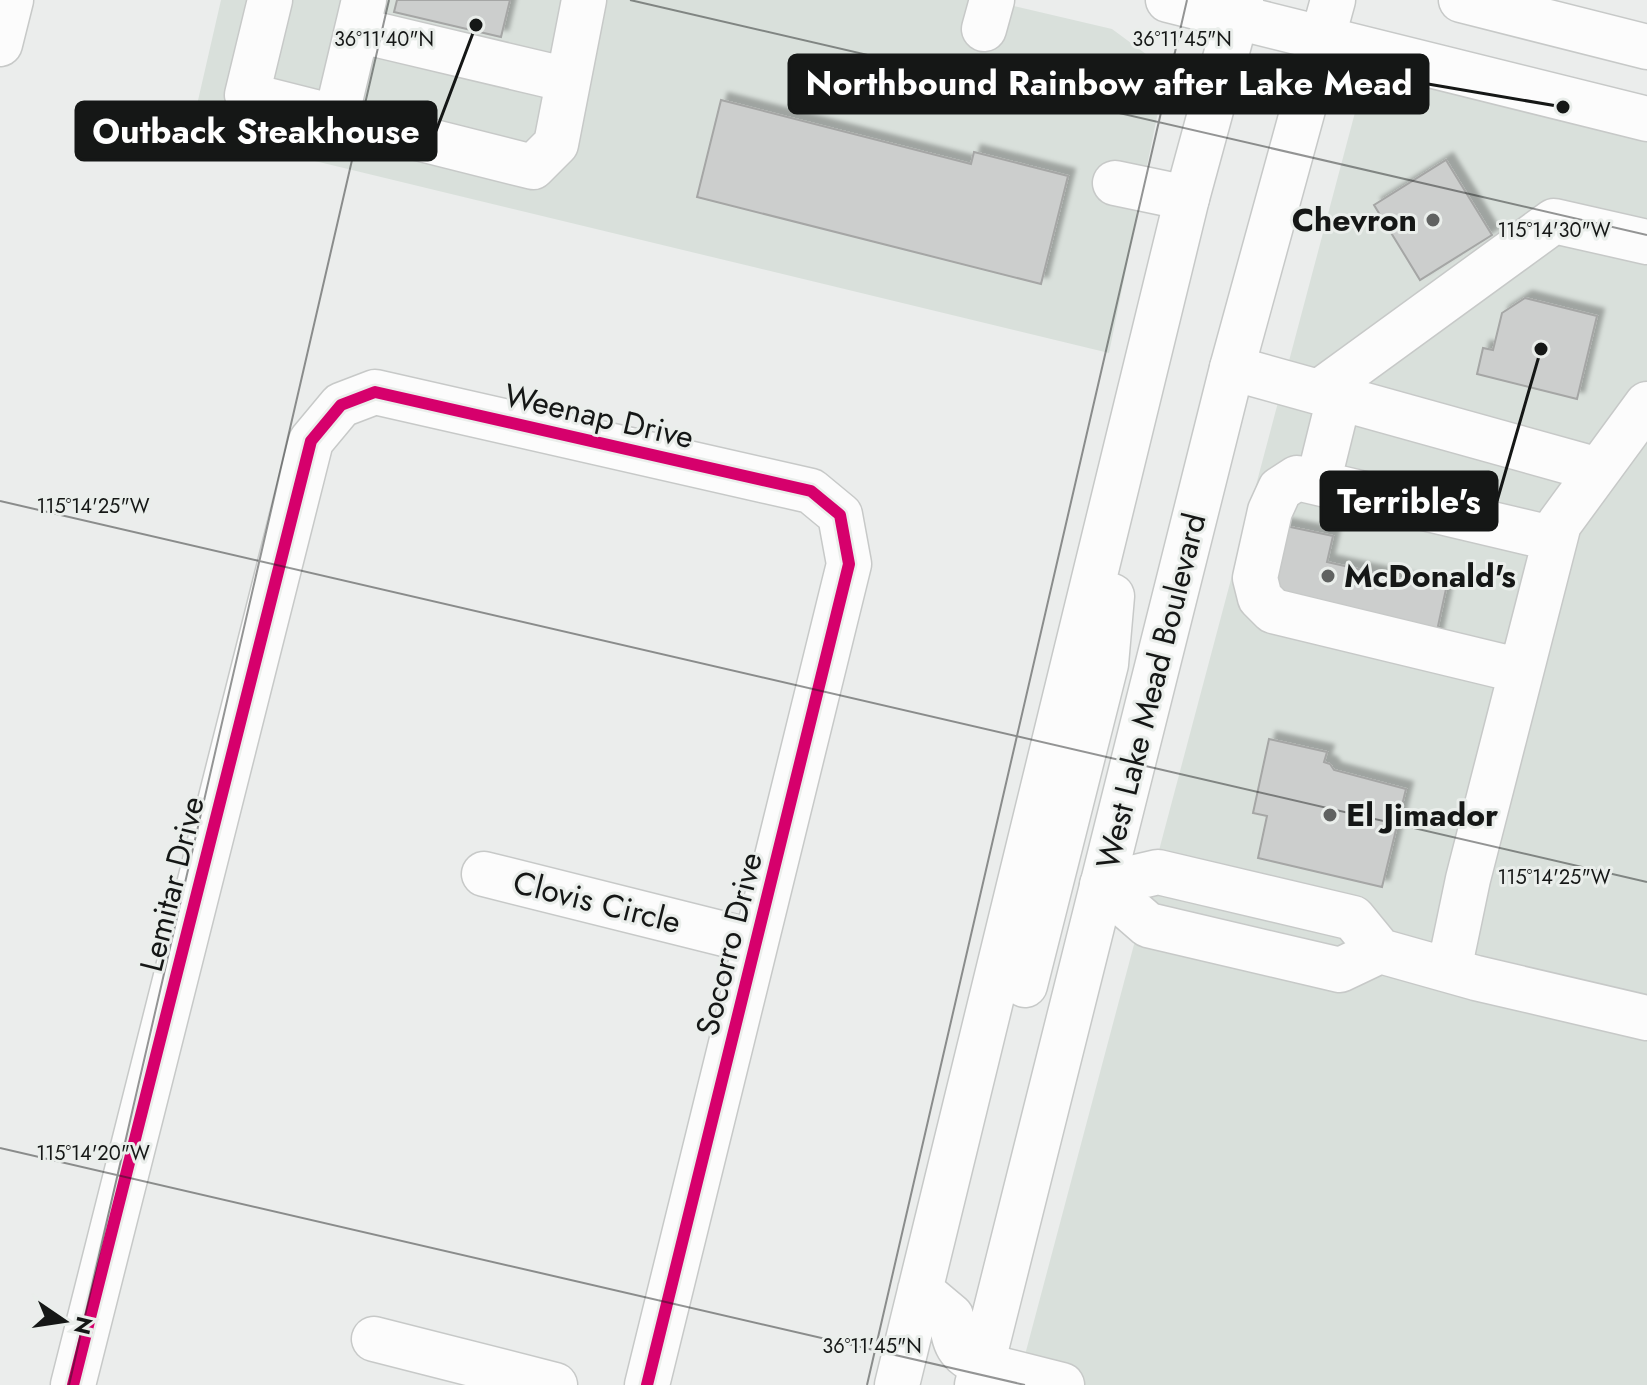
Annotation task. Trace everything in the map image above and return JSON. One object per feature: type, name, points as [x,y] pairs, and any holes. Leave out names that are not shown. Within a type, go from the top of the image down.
[{"type":"main road","points":[[0,44],[11,0]]},
{"type":"main road","points":[[270,0],[247,95],[533,167],[556,144],[584,0]]},
{"type":"main road","points":[[1168,0],[1328,19],[1647,119]]},
{"type":"main road","points":[[1461,0],[1647,47]]},
{"type":"main road","points":[[897,1385],[1187,198],[1239,8]]},
{"type":"main road","points":[[336,118],[361,15],[568,80]]},
{"type":"main road","name":"West Lake Mead Boulevard","points":[[980,1375],[1232,368],[1328,19]]},
{"type":"main road","points":[[1115,183],[1187,198]]},
{"type":"main road","points":[[1320,475],[1329,395],[1554,221],[1647,242]]},
{"type":"main road","points":[[1232,368],[1598,470]]},
{"type":"main road","name":"Weenap Drive","points":[[341,405],[375,392],[391,395],[811,491],[840,515]]},
{"type":"main road","points":[[1449,970],[1468,879],[1557,531],[1647,404]]},
{"type":"main road","name":"Lemitar Drive","points":[[73,1385],[311,441],[341,405]]},
{"type":"main road","points":[[952,1158],[994,1111],[1106,664],[1125,455]]},
{"type":"main road","points":[[1521,671],[1273,611],[1260,598],[1255,578],[1270,511],[1280,489],[1297,478],[1320,475],[1557,531]]},
{"type":"main road","name":"Socorro Drive","points":[[647,1385],[849,564],[840,515]]},
{"type":"main road","points":[[1053,873],[1102,885],[1158,872],[1353,918],[1380,951],[1647,1018]]},
{"type":"main road","name":"Clovis Circle","points":[[484,874],[756,942]]},
{"type":"main road","points":[[920,1290],[951,1316],[956,1345],[980,1375],[1062,1385]]},
{"type":"main road","points":[[374,1339],[555,1385]]},
{"type":"shaded area","points":[[221,0],[988,0],[1112,29],[1150,57],[1161,97],[1109,353],[191,131]]},
{"type":"shaded area","points":[[1366,71],[1647,136],[1647,1385],[1017,1385]]},
{"type":"building","points":[[397,0],[510,0],[501,37],[394,12]]},
{"type":"building","points":[[721,100],[971,164],[974,152],[1068,176],[1041,284],[697,197]]},
{"type":"building","points":[[1446,160],[1492,235],[1420,280],[1374,205]]},
{"type":"building","points":[[1525,298],[1597,316],[1577,399],[1477,374],[1483,348],[1493,350],[1502,313]]},
{"type":"building","name":"McDonald's","points":[[1281,525],[1333,536],[1327,562],[1446,589],[1435,640],[1266,592]]},
{"type":"building","name":"El Jimador","points":[[1269,739],[1327,752],[1324,762],[1334,770],[1406,789],[1382,887],[1258,858],[1267,816],[1253,813]]},
{"type":"cycle path","points":[[73,1385],[311,441],[341,405],[375,392],[811,491],[840,515],[849,564],[647,1385]]},
{"type":"place","name":"Outback Steakhouse","points":[[476,25]]},
{"type":"place","name":"Northbound Rainbow after Lake Mead","points":[[1563,107]]},
{"type":"place","name":"Chevron","points":[[1433,220]]},
{"type":"place","name":"Terrible's","points":[[1541,349]]},
{"type":"place","name":"McDonald's","points":[[1328,576]]},
{"type":"place","name":"El Jimador","points":[[1330,815]]}]
